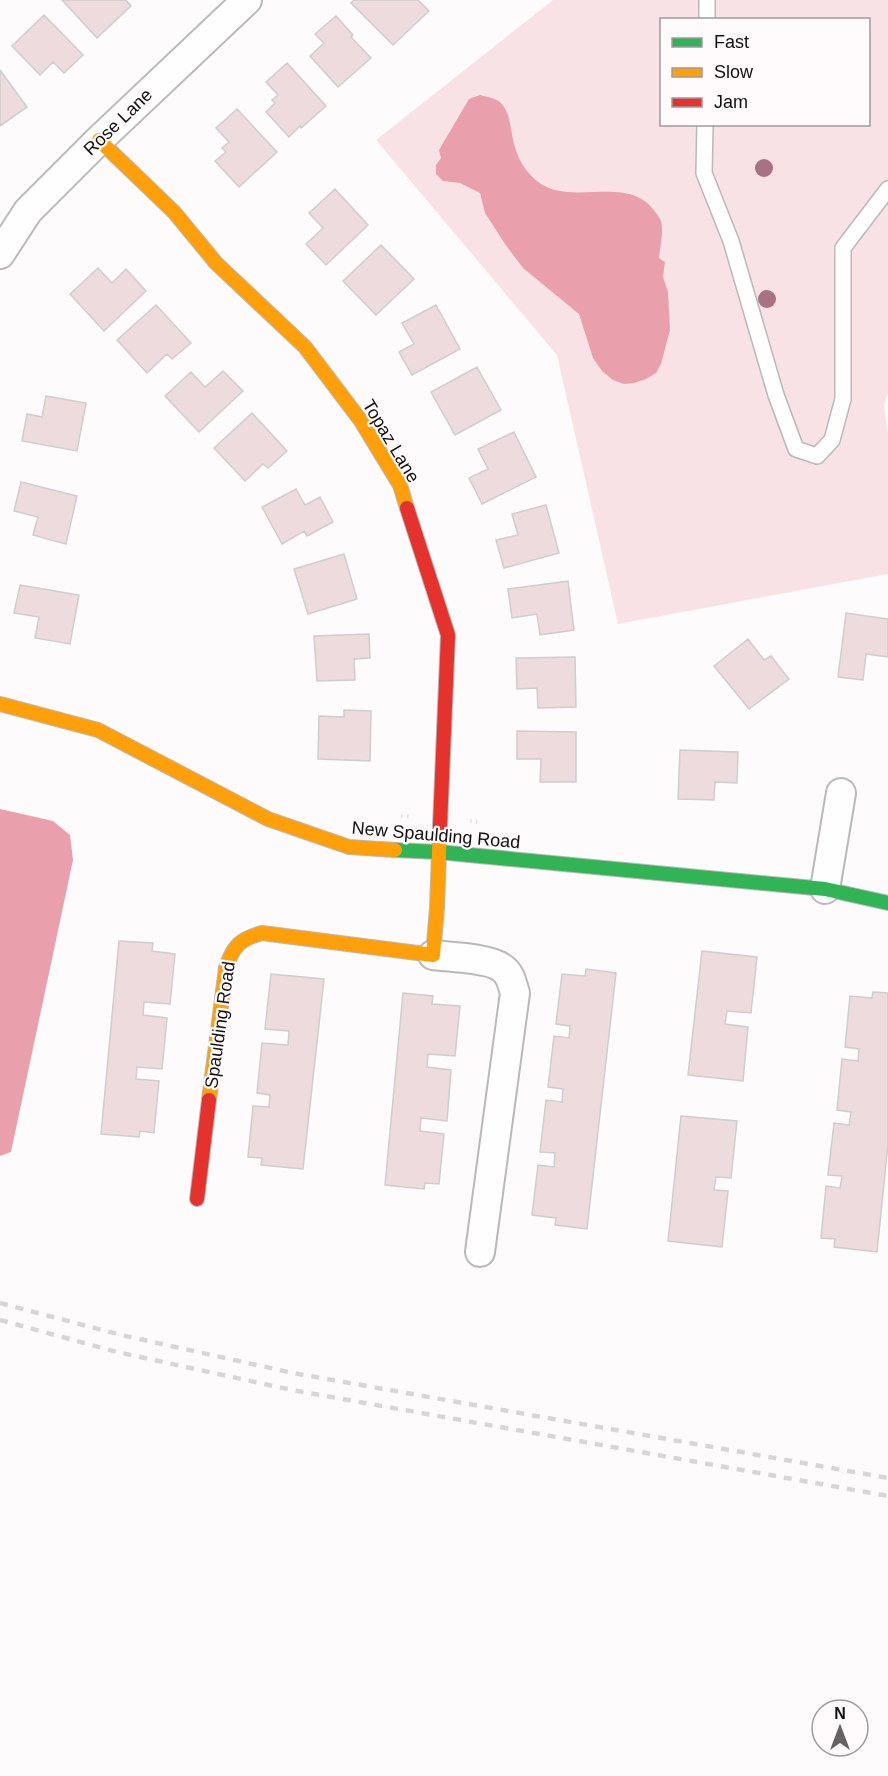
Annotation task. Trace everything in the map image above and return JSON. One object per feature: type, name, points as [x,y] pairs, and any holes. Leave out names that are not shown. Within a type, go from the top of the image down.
[{"type":"street","name":"Rose Lane","points":[[0,254],[28,211],[99,140],[247,0]]},
{"type":"street","name":"Topaz Lane","points":[[99,140],[174,212],[216,263],[305,347],[361,421],[400,485],[448,635],[438,852]]},
{"type":"street","name":"New Spaulding Road","points":[[0,704],[98,730],[268,819],[349,847],[438,852],[825,889]]},
{"type":"street","points":[[841,793],[825,889],[888,903]]},
{"type":"street","points":[[433,954],[438,852]]},
{"type":"street","name":"Spaulding Road","points":[[197,1199],[226,968],[232,950],[245,938],[262,933],[490,962],[502,968],[510,976],[515,993],[480,1252]]},
{"type":"lane","points":[[707,0],[707,18]]},
{"type":"lane","points":[[705,126],[704,173],[732,241],[776,395],[796,449],[818,456],[832,440],[843,399],[843,248],[888,189]]},
{"type":"shaded area","points":[[553,0],[888,0],[888,393],[884,405],[888,434],[888,574],[618,624],[557,355],[376,140]]},
{"type":"shaded area","points":[[480,95],[497,100],[505,108],[519,158],[528,172],[541,184],[555,190],[570,192],[617,192],[632,195],[645,201],[659,217],[662,239],[659,258],[665,262],[663,277],[668,292],[670,330],[661,364],[656,373],[646,379],[624,384],[613,380],[602,371],[593,358],[579,314],[523,268],[485,213],[480,193],[460,183],[443,181],[436,174],[436,165],[441,158],[439,150],[469,99]]},
{"type":"shaded area","points":[[0,809],[53,821],[70,835],[73,860],[11,1152],[0,1156]]},
{"type":"building","points":[[62,0],[126,0],[131,6],[97,38]]},
{"type":"building","points":[[354,0],[418,0],[429,11],[393,45],[351,3]]},
{"type":"building","points":[[44,15],[83,55],[64,73],[53,62],[40,75],[12,46]]},
{"type":"building","points":[[336,16],[353,35],[351,37],[371,58],[338,87],[310,56],[324,43],[315,34]]},
{"type":"building","points":[[287,63],[326,106],[289,137],[266,112],[275,103],[272,100],[278,95],[266,82]]},
{"type":"building","points":[[0,70],[27,107],[0,126]]},
{"type":"building","points":[[237,109],[277,152],[239,187],[215,161],[226,152],[222,148],[229,142],[216,128]]},
{"type":"building","points":[[335,189],[368,225],[326,265],[306,244],[323,228],[309,213]]},
{"type":"building","points":[[381,245],[414,279],[376,315],[343,281]]},
{"type":"building","points":[[98,268],[112,283],[126,269],[146,291],[104,331],[70,294]]},
{"type":"building","points":[[156,305],[191,343],[172,359],[167,354],[147,373],[117,340]]},
{"type":"building","points":[[436,305],[460,349],[412,375],[399,352],[414,344],[402,323]]},
{"type":"building","points":[[477,367],[501,410],[455,435],[431,392]]},
{"type":"building","points":[[223,371],[243,391],[199,432],[165,396],[191,372],[205,387]]},
{"type":"building","points":[[46,396],[86,403],[77,451],[22,441],[27,414],[42,417]]},
{"type":"building","points":[[252,413],[287,451],[268,468],[263,464],[245,481],[214,448]]},
{"type":"building","points":[[514,432],[536,477],[482,504],[469,478],[488,469],[478,449]]},
{"type":"building","points":[[21,482],[77,496],[66,544],[33,535],[38,517],[14,511]]},
{"type":"building","points":[[296,489],[305,505],[320,497],[333,522],[307,536],[304,531],[282,544],[262,507]]},
{"type":"building","points":[[546,505],[559,553],[504,568],[496,540],[518,535],[512,514]]},
{"type":"building","points":[[344,554],[357,599],[308,614],[294,569]]},
{"type":"building","points":[[568,581],[574,630],[540,635],[537,614],[512,618],[508,589]]},
{"type":"building","points":[[20,585],[79,595],[70,644],[35,638],[39,617],[14,613]]},
{"type":"building","points":[[846,613],[888,619],[888,657],[866,654],[863,680],[838,677]]},
{"type":"building","points":[[369,634],[370,658],[354,659],[355,680],[317,681],[314,636]]},
{"type":"building","points":[[748,639],[764,660],[771,656],[789,679],[749,709],[714,666]]},
{"type":"building","points":[[575,657],[576,707],[538,708],[537,688],[517,689],[516,658]]},
{"type":"building","points":[[344,710],[371,711],[370,761],[318,759],[319,716],[344,717]]},
{"type":"building","points":[[517,731],[576,732],[576,782],[540,782],[541,759],[517,759]]},
{"type":"building","points":[[680,750],[738,752],[737,783],[715,782],[714,800],[678,799]]},
{"type":"building","points":[[119,941],[153,943],[152,951],[175,954],[170,1004],[144,1002],[143,1015],[167,1018],[162,1069],[137,1067],[136,1079],[159,1081],[154,1133],[140,1131],[139,1137],[101,1134]]},
{"type":"building","points":[[702,951],[757,957],[751,1013],[727,1011],[725,1024],[748,1027],[743,1081],[688,1075]]},
{"type":"building","points":[[586,969],[616,973],[587,1229],[555,1225],[556,1218],[532,1215],[538,1165],[554,1167],[555,1153],[540,1152],[546,1100],[562,1102],[563,1089],[548,1087],[554,1036],[569,1038],[570,1026],[556,1024],[562,974],[585,976]]},
{"type":"building","points":[[271,974],[324,979],[303,1169],[261,1165],[262,1158],[248,1157],[253,1106],[269,1107],[270,1095],[257,1093],[262,1043],[288,1045],[289,1031],[265,1029]]},
{"type":"building","points":[[873,992],[888,993],[888,1144],[877,1252],[834,1247],[835,1239],[821,1238],[826,1186],[840,1188],[842,1176],[828,1175],[834,1123],[849,1125],[851,1112],[837,1110],[842,1059],[858,1061],[859,1049],[845,1047],[850,996],[872,998]]},
{"type":"building","points":[[403,993],[433,996],[432,1004],[460,1006],[455,1056],[428,1054],[427,1067],[451,1070],[447,1121],[421,1118],[420,1131],[444,1134],[439,1184],[425,1183],[424,1189],[385,1185]]},
{"type":"building","points":[[681,1116],[737,1121],[731,1178],[716,1177],[714,1190],[728,1191],[722,1247],[668,1241]]},
{"type":"railway","points":[[0,1303],[121,1335],[293,1373],[888,1478]]},
{"type":"railway","points":[[0,1320],[117,1352],[292,1390],[888,1496]]},
{"type":"traffic: fast","points":[[395,850],[438,852],[825,889],[888,903]]},
{"type":"traffic: slow","points":[[99,140],[174,212],[216,263],[305,347],[361,421],[400,485],[407,508]]},
{"type":"traffic: slow","points":[[0,704],[98,730],[268,819],[349,847],[395,850]]},
{"type":"traffic: slow","points":[[209,1100],[226,968],[231,954],[243,941],[262,933],[433,955],[440,825]]},
{"type":"traffic: jam","points":[[407,508],[448,635],[440,825]]},
{"type":"traffic: jam","points":[[197,1199],[209,1100]]}]
